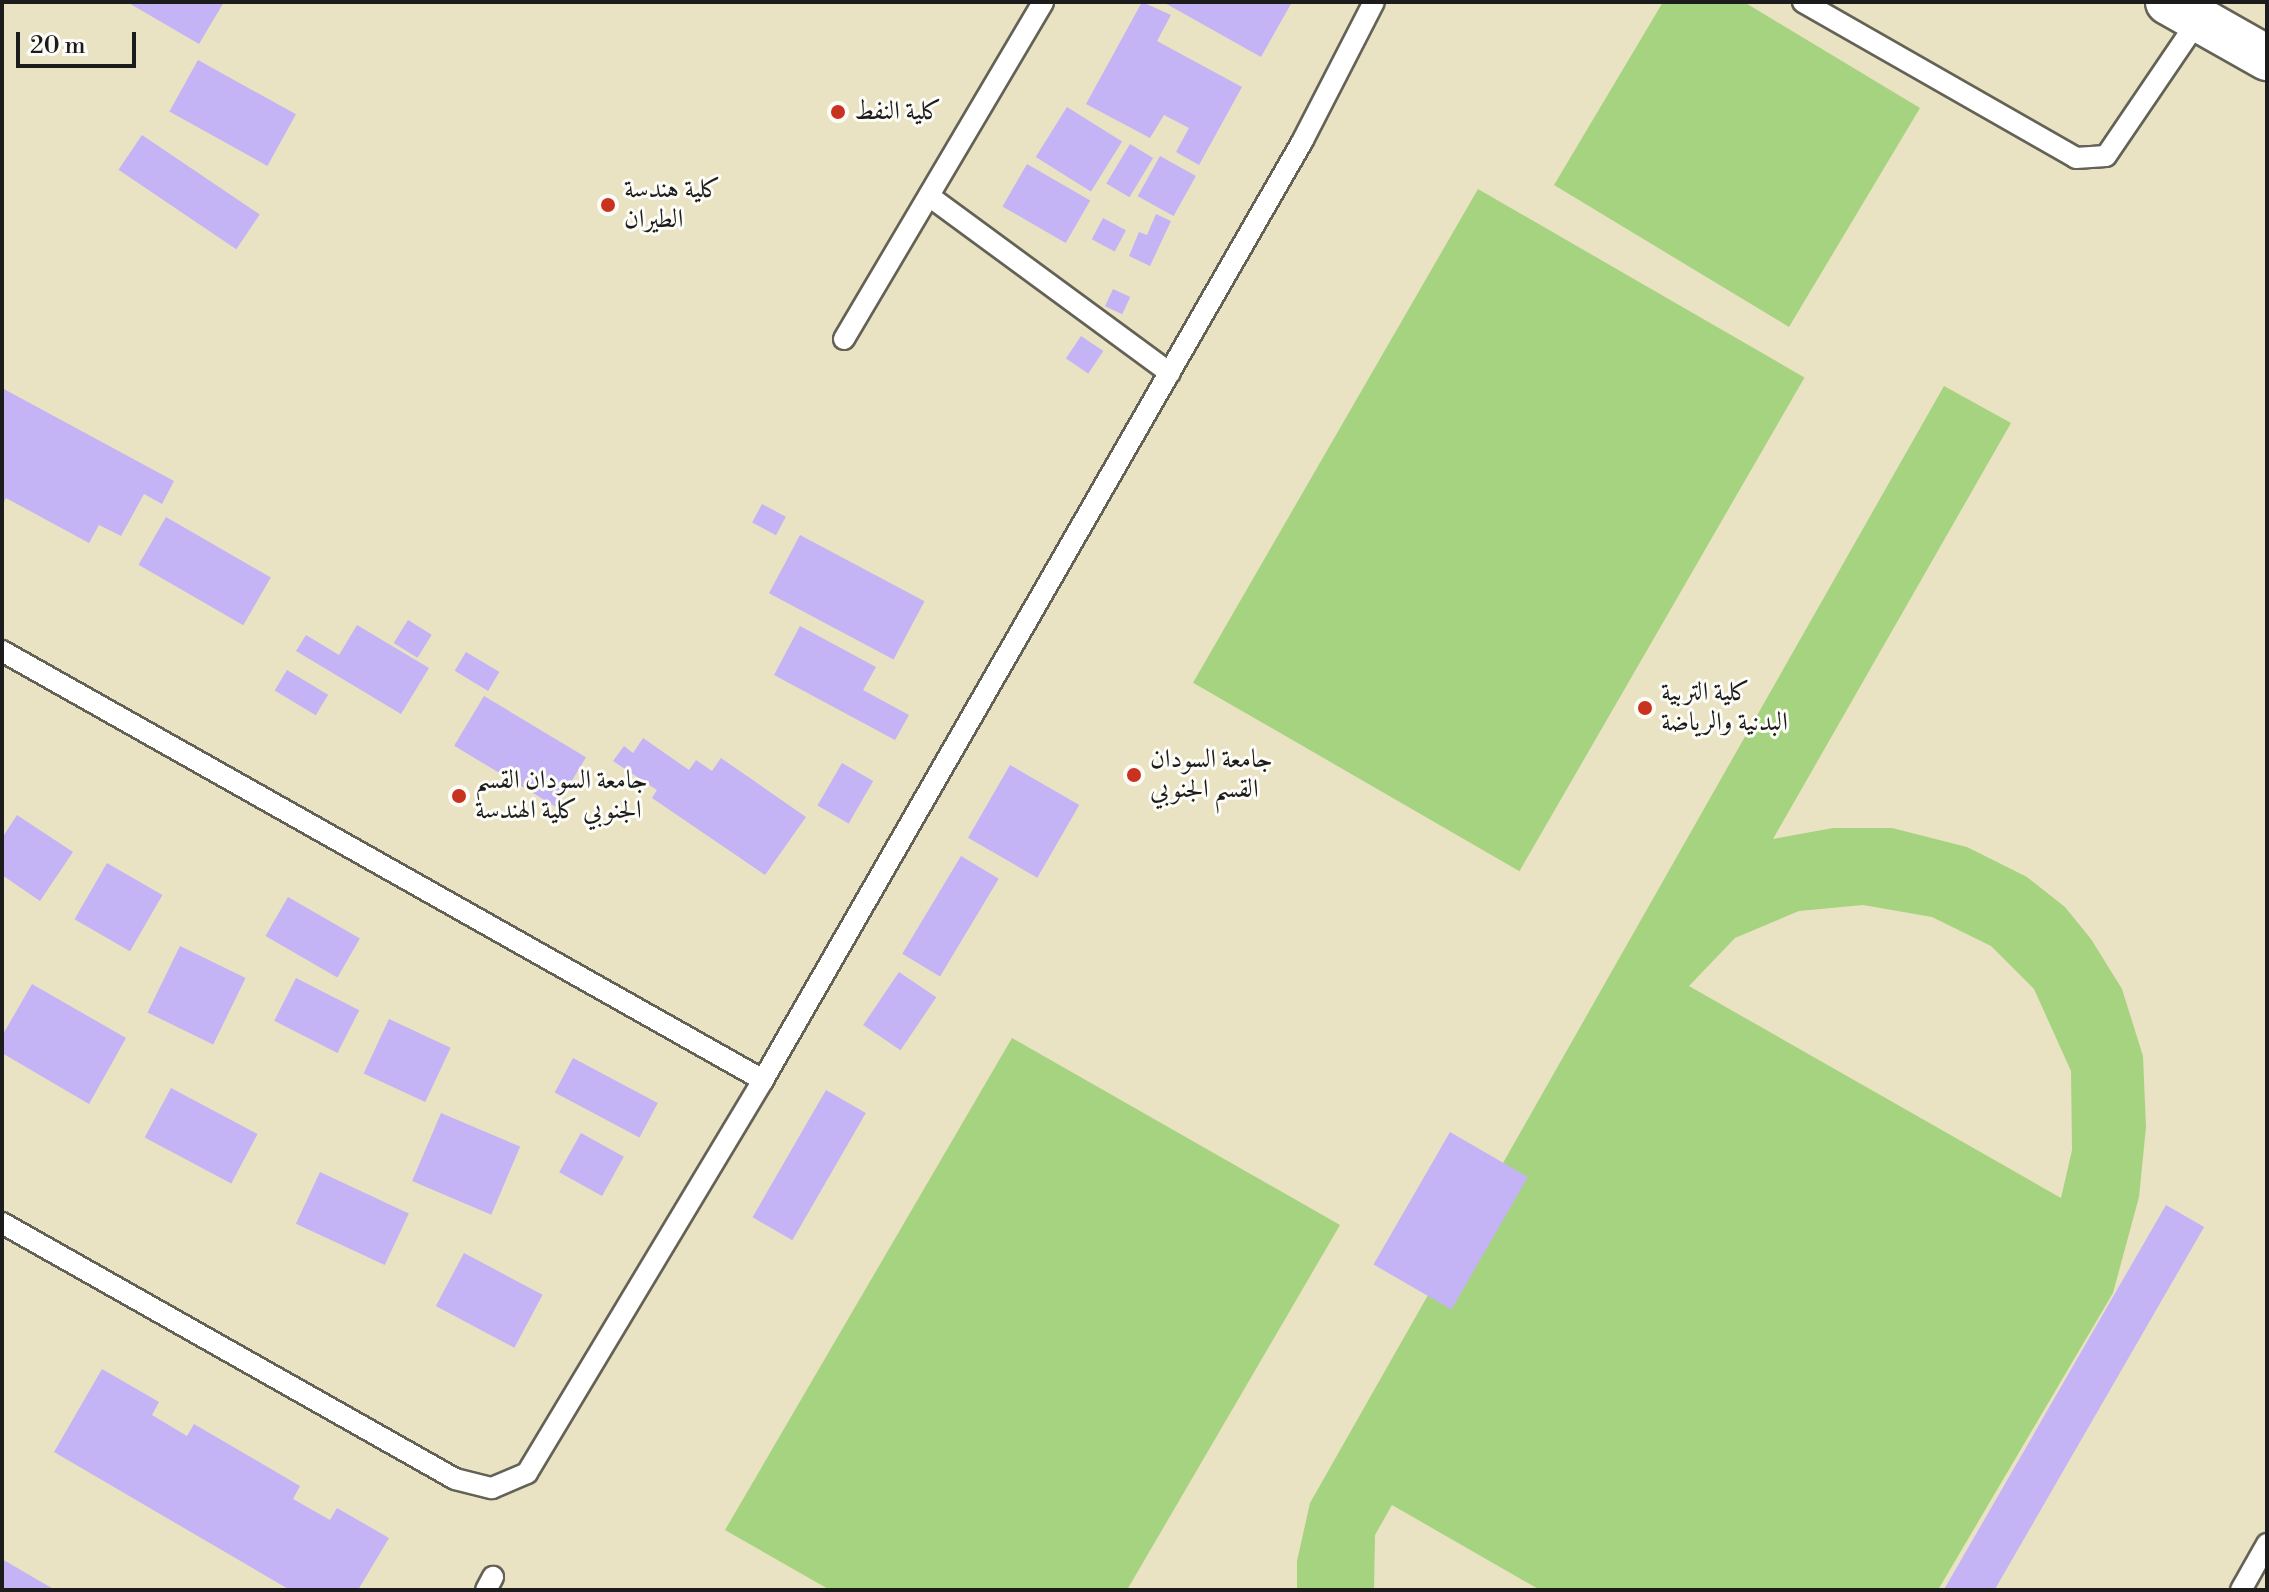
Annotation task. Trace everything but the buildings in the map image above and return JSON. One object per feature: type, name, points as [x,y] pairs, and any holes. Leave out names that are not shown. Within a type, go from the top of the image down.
[{"type":"street","points":[[2192,8],[2267,58]]},
{"type":"lane","points":[[844,339],[1043,2]]},
{"type":"lane","points":[[2,1223],[455,1479],[492,1488],[527,1473],[763,1080],[1303,140],[1374,2]]},
{"type":"lane","points":[[1803,2],[2076,158],[2106,156],[2192,8]]},
{"type":"lane","points":[[929,196],[1170,373]]},
{"type":"lane","points":[[2,651],[763,1080]]},
{"type":"lane","points":[[2241,1590],[2267,1544]]},
{"type":"green space","points":[[1663,2],[1744,2],[1920,108],[1789,327],[1554,185]]},
{"type":"green space","points":[[1478,189],[1804,378],[1519,871],[1193,683]]},
{"type":"green space","points":[[1944,386],[2011,423],[1773,839],[1833,828],[1892,828],[1967,847],[2027,877],[2065,907],[2091,939],[2122,989],[2143,1056],[2146,1127],[2139,1197],[2113,1293],[1938,1590],[1540,1590],[1392,1505],[1375,1535],[1374,1590],[1297,1590],[1297,1561],[1310,1503]],"holes":[[[1863,905],[1932,917],[1991,946],[2034,989],[2071,1071],[2072,1150],[2061,1198],[1689,986],[1735,938],[1799,911]]]},
{"type":"green space","points":[[1012,1038],[1340,1225],[1127,1590],[830,1590],[725,1530]]},
{"type":"place","name":"كلية النفط","points":[[838,112]]},
{"type":"place","name":"كلية هندسة الطيران","points":[[608,205]]},
{"type":"place","name":"كلية التربية البدنية والرياضة","points":[[1645,708]]},
{"type":"place","name":"جامعة السودان القسم الجنوبي","points":[[1134,775]]},
{"type":"place","name":"جامعة السودان القسم الجنوبي كلية الهندسة","points":[[459,796]]}]
